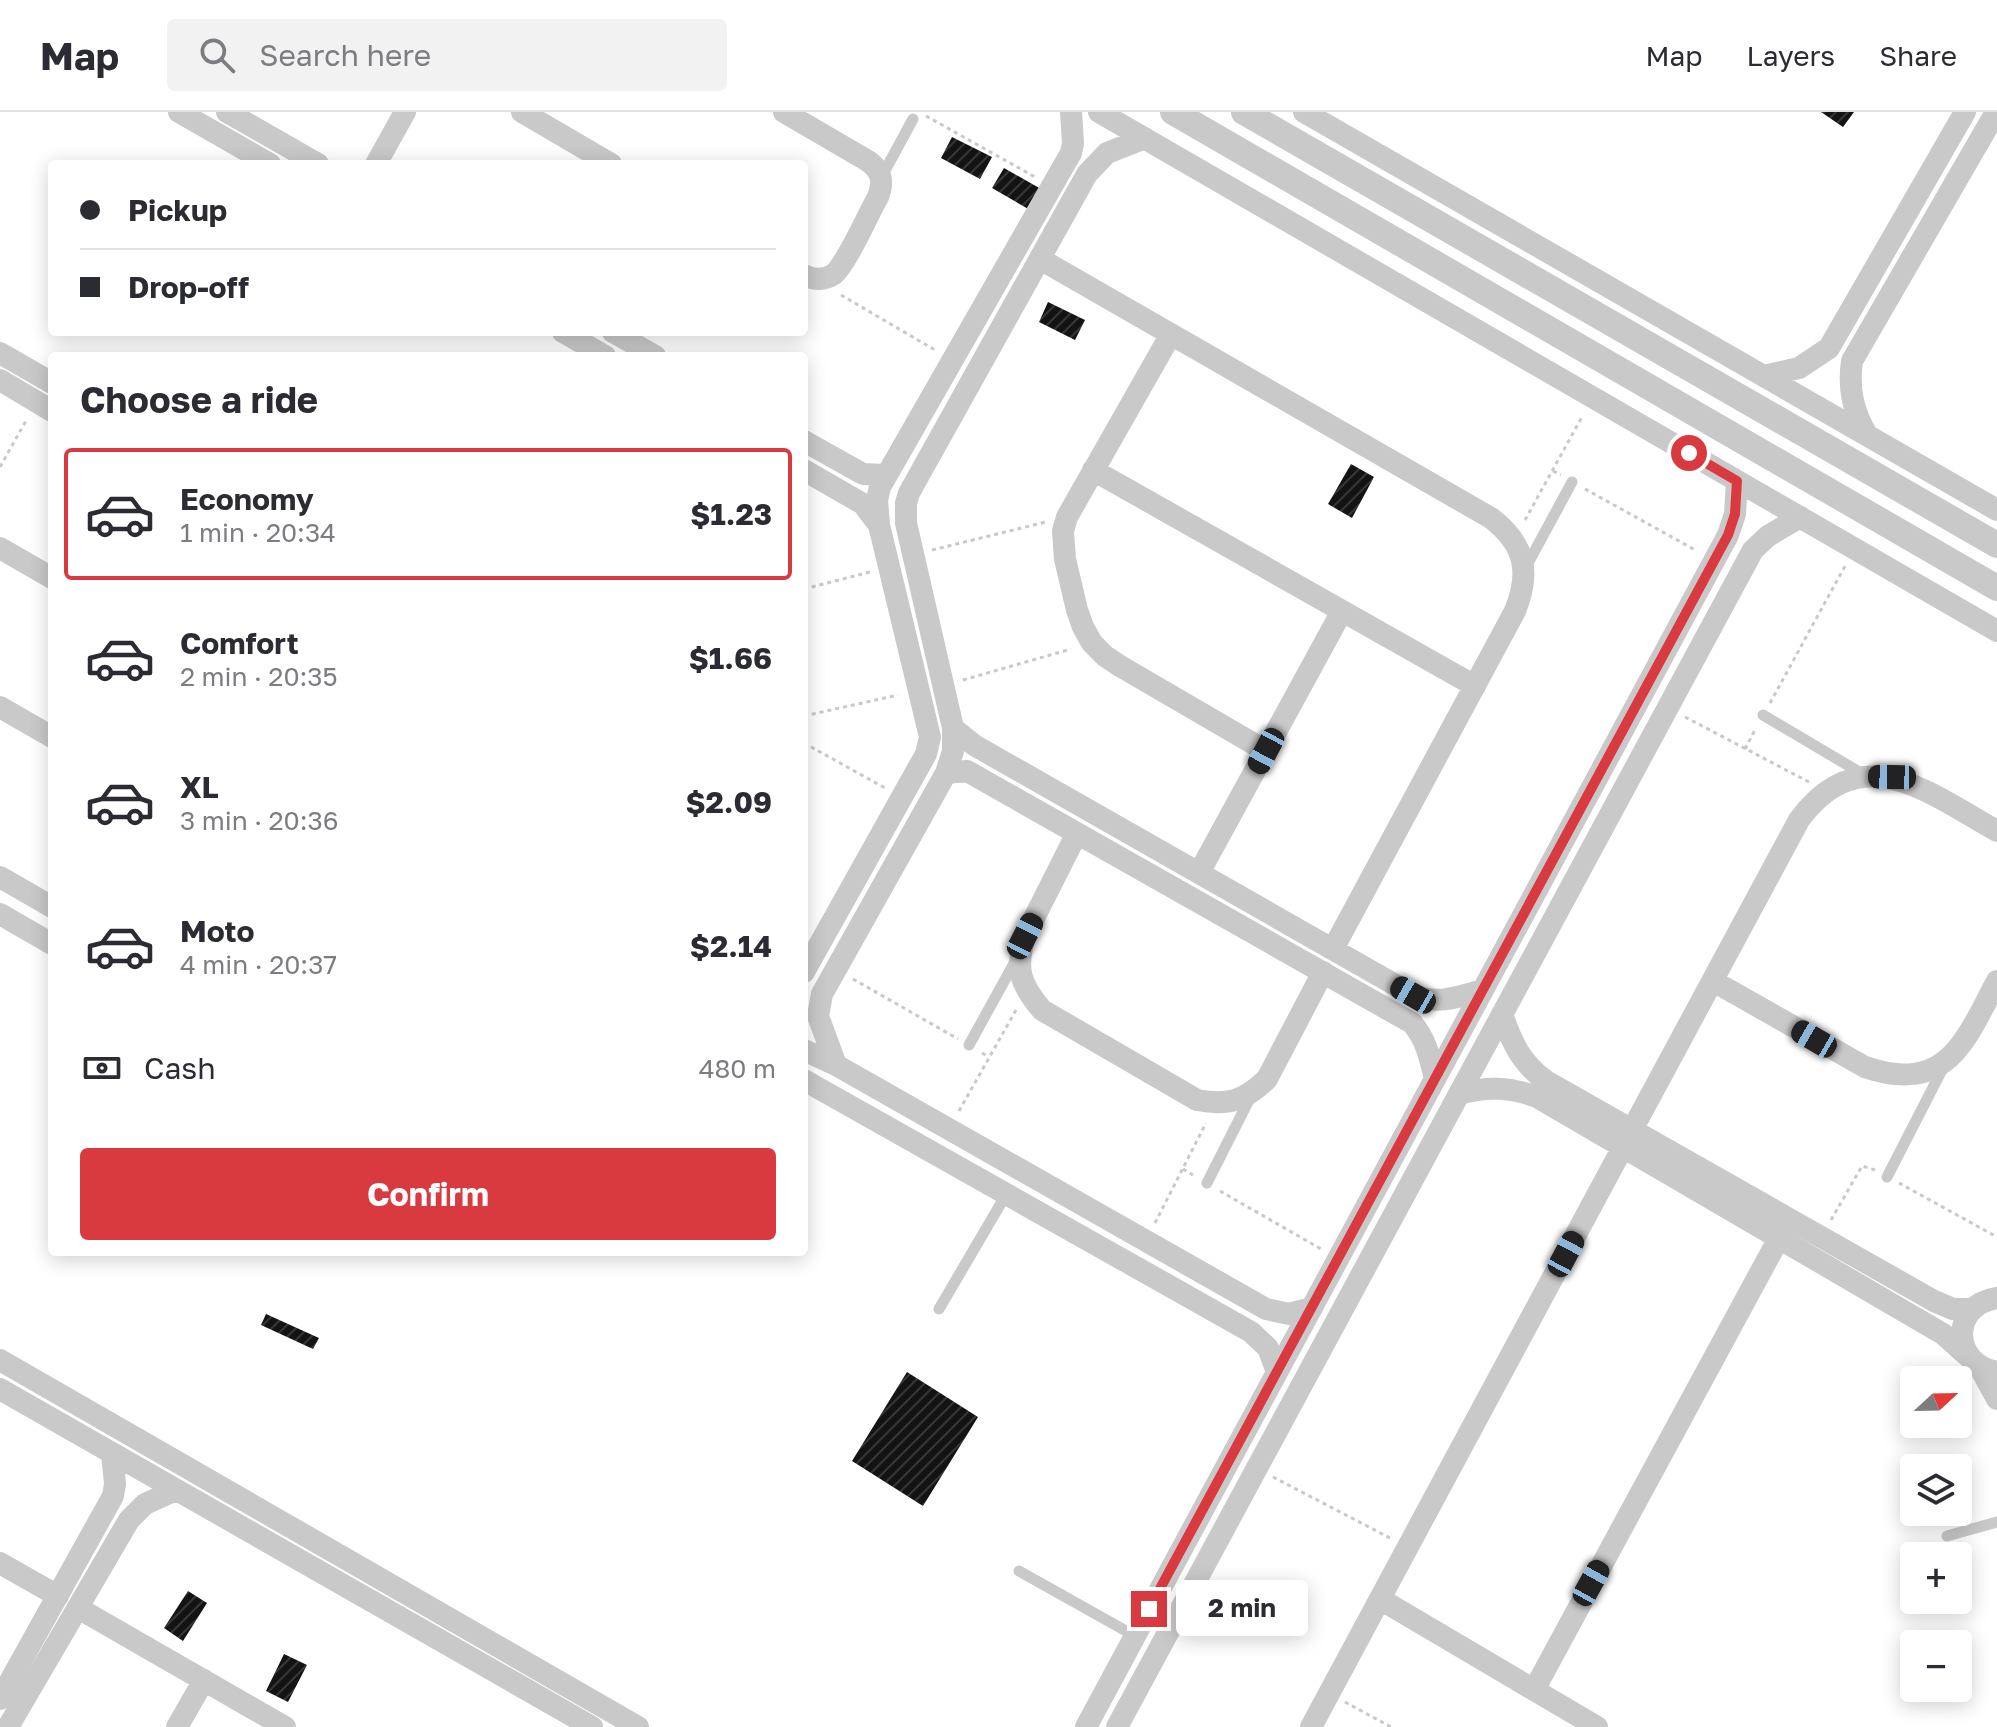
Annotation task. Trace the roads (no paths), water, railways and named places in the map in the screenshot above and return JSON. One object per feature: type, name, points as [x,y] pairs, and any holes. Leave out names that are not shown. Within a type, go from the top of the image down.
[{"type":"street","points":[[179,112],[263,160]]},
{"type":"street","points":[[227,112],[294,158]]},
{"type":"street","points":[[378,160],[405,112]]},
{"type":"street","points":[[522,112],[604,160]]},
{"type":"street","points":[[784,112],[868,161],[877,167],[882,177],[878,197],[839,268],[823,279],[809,277]]},
{"type":"street","points":[[808,965],[929,746],[930,729],[879,525],[877,500],[885,475],[1071,153],[1071,112]]},
{"type":"street","points":[[1099,112],[1997,631]]},
{"type":"street","points":[[1173,112],[1997,588]]},
{"type":"street","points":[[1244,112],[1997,545]]},
{"type":"street","points":[[1304,112],[1997,510]]},
{"type":"street","points":[[1764,376],[1799,368],[1829,348],[1965,112]]},
{"type":"street","points":[[1868,436],[1855,410],[1849,380],[1852,361],[1996,112]]},
{"type":"street","points":[[836,1065],[818,1016],[822,994],[946,773],[953,751],[953,728],[905,513],[909,493],[1093,166],[1107,153],[1145,138]]},
{"type":"street","points":[[1040,259],[1491,518],[1514,541],[1524,571],[1523,592],[1515,611],[1333,949]]},
{"type":"street","points":[[1855,302],[1878,315]]},
{"type":"street","points":[[1171,334],[1067,517],[1063,531],[1065,559],[1083,627],[1092,643],[1105,656],[1266,751]]},
{"type":"street","points":[[570,336],[598,352]]},
{"type":"street","points":[[620,336],[648,352]]},
{"type":"street","points":[[0,353],[48,381]]},
{"type":"street","points":[[0,380],[44,406]]},
{"type":"street","points":[[808,443],[863,474],[885,475]]},
{"type":"street","points":[[1093,470],[1475,686]]},
{"type":"street","points":[[808,472],[863,504],[879,525]]},
{"type":"street","points":[[1086,1727],[1728,535],[1735,514],[1737,481]]},
{"type":"street","points":[[1117,1727],[1753,550],[1768,536],[1800,517]]},
{"type":"street","points":[[1728,535],[1753,550]]},
{"type":"street","points":[[0,548],[48,576]]},
{"type":"street","points":[[1199,873],[1342,611]]},
{"type":"street","points":[[0,707],[48,735]]},
{"type":"street","points":[[953,728],[974,745],[1413,995],[1441,1001],[1483,990]]},
{"type":"street","points":[[946,773],[967,771],[1400,1016],[1421,1033],[1435,1079]]},
{"type":"street","points":[[1311,1727],[1799,820],[1811,804],[1845,781],[1866,776],[1892,777],[1916,785],[1997,831]]},
{"type":"street","points":[[1077,833],[1019,954],[1020,974],[1026,992],[1042,1010],[1197,1100],[1216,1104],[1235,1101],[1253,1092],[1267,1079],[1323,972]]},
{"type":"street","points":[[0,877],[48,905]]},
{"type":"street","points":[[0,914],[48,942]]},
{"type":"street","points":[[1713,981],[1875,1071],[1907,1076],[1928,1071],[1947,1061],[1962,1045],[1997,981]]},
{"type":"street","points":[[1400,1016],[1413,995]]},
{"type":"street","points":[[1502,1014],[1520,1057],[1542,1089],[1628,1139],[1821,1238],[1943,1306],[1972,1309]]},
{"type":"street","points":[[808,1052],[949,1128],[1266,1309],[1289,1314],[1312,1308]]},
{"type":"street","points":[[808,1082],[1251,1332],[1268,1348],[1277,1372]]},
{"type":"street","points":[[1459,1094],[1498,1087],[1542,1089]]},
{"type":"street","points":[[1628,1139],[1779,1238],[1943,1334],[1982,1365]]},
{"type":"street","points":[[1360,1219],[1384,1232]]},
{"type":"street","points":[[1534,1690],[1779,1238]]},
{"type":"street","points":[[1904,1311],[1915,1291]]},
{"type":"street","points":[[1997,1298],[1972,1309],[1962,1333],[1965,1351],[1982,1365],[1997,1399]]},
{"type":"street","points":[[0,1360],[638,1727]]},
{"type":"street","points":[[0,1389],[592,1727]]},
{"type":"street","points":[[0,1699],[108,1508],[115,1484],[112,1453]]},
{"type":"street","points":[[8,1727],[129,1520],[145,1504],[176,1490]]},
{"type":"street","points":[[108,1508],[129,1520]]},
{"type":"street","points":[[0,1563],[58,1596]]},
{"type":"street","points":[[1380,1599],[1597,1727]]},
{"type":"street","points":[[408,1622],[419,1601]]},
{"type":"street","points":[[78,1608],[285,1727]]},
{"type":"street","points":[[177,1727],[204,1680]]},
{"type":"lane","points":[[882,177],[913,119]]},
{"type":"lane","points":[[1524,571],[1572,482]]},
{"type":"lane","points":[[1763,715],[1866,776]]},
{"type":"lane","points":[[969,1045],[1019,954]]},
{"type":"lane","points":[[1887,1177],[1947,1061]]},
{"type":"lane","points":[[1207,1183],[1253,1092]]},
{"type":"lane","points":[[939,1309],[1007,1193]]},
{"type":"lane","points":[[1947,1536],[1997,1522]]},
{"type":"lane","points":[[1019,1571],[1135,1636]]}]
